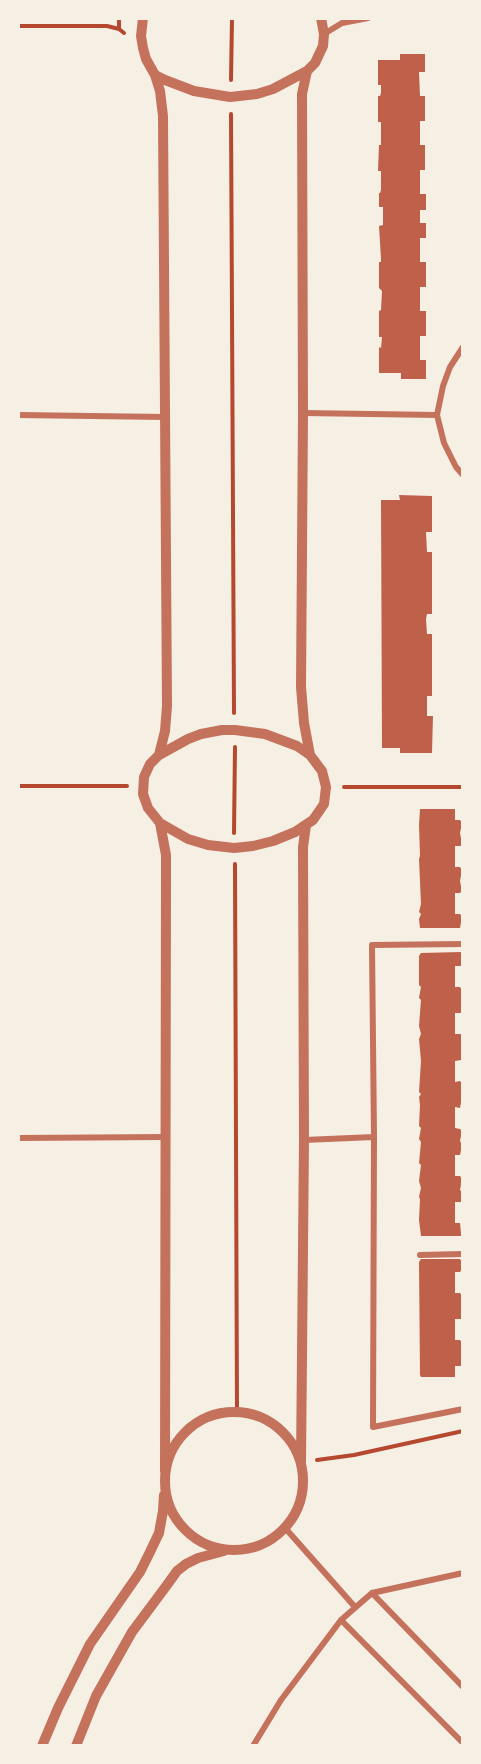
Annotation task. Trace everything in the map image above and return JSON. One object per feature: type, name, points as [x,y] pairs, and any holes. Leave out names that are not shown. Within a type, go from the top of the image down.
[{"type":"street","points":[[143,18],[141,36],[143,48],[160,91],[163,116],[167,706],[165,731],[159,755]]},
{"type":"street","points":[[155,75],[194,91],[230,97],[256,94],[273,89],[307,71],[315,63],[320,54],[324,34],[321,18]]},
{"type":"street","points":[[324,34],[342,23],[368,18]]},
{"type":"street","points":[[307,71],[302,94],[301,687],[310,755]]},
{"type":"street","points":[[463,347],[450,368],[443,386],[437,415],[444,443],[456,467],[463,475]]},
{"type":"street","points":[[303,413],[437,415]]},
{"type":"street","points":[[18,415],[165,417]]},
{"type":"street","points":[[222,730],[257,732],[275,736],[310,755],[322,771],[326,787],[324,804],[313,820],[306,825],[273,841],[253,846],[234,848],[188,839],[160,823],[148,808],[143,794],[142,786],[150,764],[159,755],[177,744],[201,734],[222,730]]},
{"type":"street","points":[[42,1746],[90,1644],[140,1572],[159,1533],[163,1511],[165,1483],[166,855],[160,823]]},
{"type":"street","points":[[76,1746],[96,1696],[132,1632],[177,1571],[198,1558],[226,1551],[248,1550],[269,1542],[286,1529],[299,1509],[304,1486],[302,1462],[303,847],[306,825]]},
{"type":"street","points":[[463,944],[372,945],[373,1427],[463,1408]]},
{"type":"street","points":[[18,1138],[166,1137]]},
{"type":"street","points":[[304,1140],[374,1137]]},
{"type":"street","points":[[420,1255],[463,1254]]},
{"type":"street","points":[[165,1471],[173,1449],[187,1430],[207,1417],[230,1412],[253,1414],[274,1424],[291,1441],[302,1462]]},
{"type":"street","points":[[165,1483],[168,1503],[177,1521],[190,1535],[207,1546],[226,1551]]},
{"type":"street","points":[[286,1529],[356,1607]]},
{"type":"street","points":[[253,1746],[281,1700],[341,1620],[372,1593],[463,1573]]},
{"type":"street","points":[[372,1593],[463,1687]]},
{"type":"street","points":[[341,1620],[463,1743]]},
{"type":"path","points":[[18,26],[107,26],[120,29],[119,18]]},
{"type":"path","points":[[18,786],[142,786]]},
{"type":"path","points":[[326,787],[463,788]]},
{"type":"path","points":[[302,1462],[354,1455],[463,1431]]},
{"type":"building","points":[[400,54],[425,54],[425,72],[419,72],[420,96],[425,96],[425,121],[420,121],[420,145],[425,145],[425,170],[420,170],[420,194],[426,194],[426,210],[420,210],[420,223],[426,223],[426,238],[420,238],[420,262],[426,262],[426,287],[420,287],[420,311],[426,311],[426,336],[420,336],[420,360],[426,360],[426,379],[401,379],[401,373],[379,373],[379,347],[381,348],[382,337],[379,337],[379,311],[381,310],[382,291],[379,288],[381,259],[379,226],[383,225],[383,207],[379,207],[381,171],[378,171],[381,122],[378,122],[378,96],[381,93],[381,85],[378,85],[378,60],[400,60]]},
{"type":"building","points":[[399,495],[432,496],[432,532],[426,532],[427,552],[432,552],[432,614],[427,614],[426,619],[427,634],[432,634],[432,696],[427,696],[427,716],[433,716],[432,753],[400,753],[400,748],[382,748],[381,500],[400,500]]},
{"type":"building","points":[[420,809],[455,809],[455,820],[460,820],[462,823],[460,833],[462,843],[461,846],[455,846],[455,867],[460,867],[462,870],[460,881],[462,891],[455,893],[455,914],[460,914],[462,917],[460,928],[420,928]]},
{"type":"building","points":[[461,952],[461,966],[455,966],[455,987],[460,987],[462,990],[462,1010],[461,1013],[455,1013],[455,1034],[461,1034],[462,1037],[461,1060],[455,1061],[455,1082],[460,1081],[462,1084],[462,1097],[460,1108],[455,1107],[455,1128],[462,1131],[460,1141],[462,1145],[460,1155],[455,1155],[455,1176],[460,1176],[462,1179],[460,1190],[462,1192],[461,1202],[455,1202],[455,1223],[460,1223],[461,1236],[421,1236],[419,1220],[421,1000],[419,998],[421,987],[419,985],[419,956],[421,953]]},
{"type":"building","points":[[421,1259],[460,1259],[462,1262],[460,1272],[455,1272],[455,1293],[460,1293],[462,1296],[461,1319],[455,1319],[455,1340],[460,1340],[462,1343],[462,1364],[455,1366],[455,1377],[421,1377],[420,1375],[419,1262]]}]
